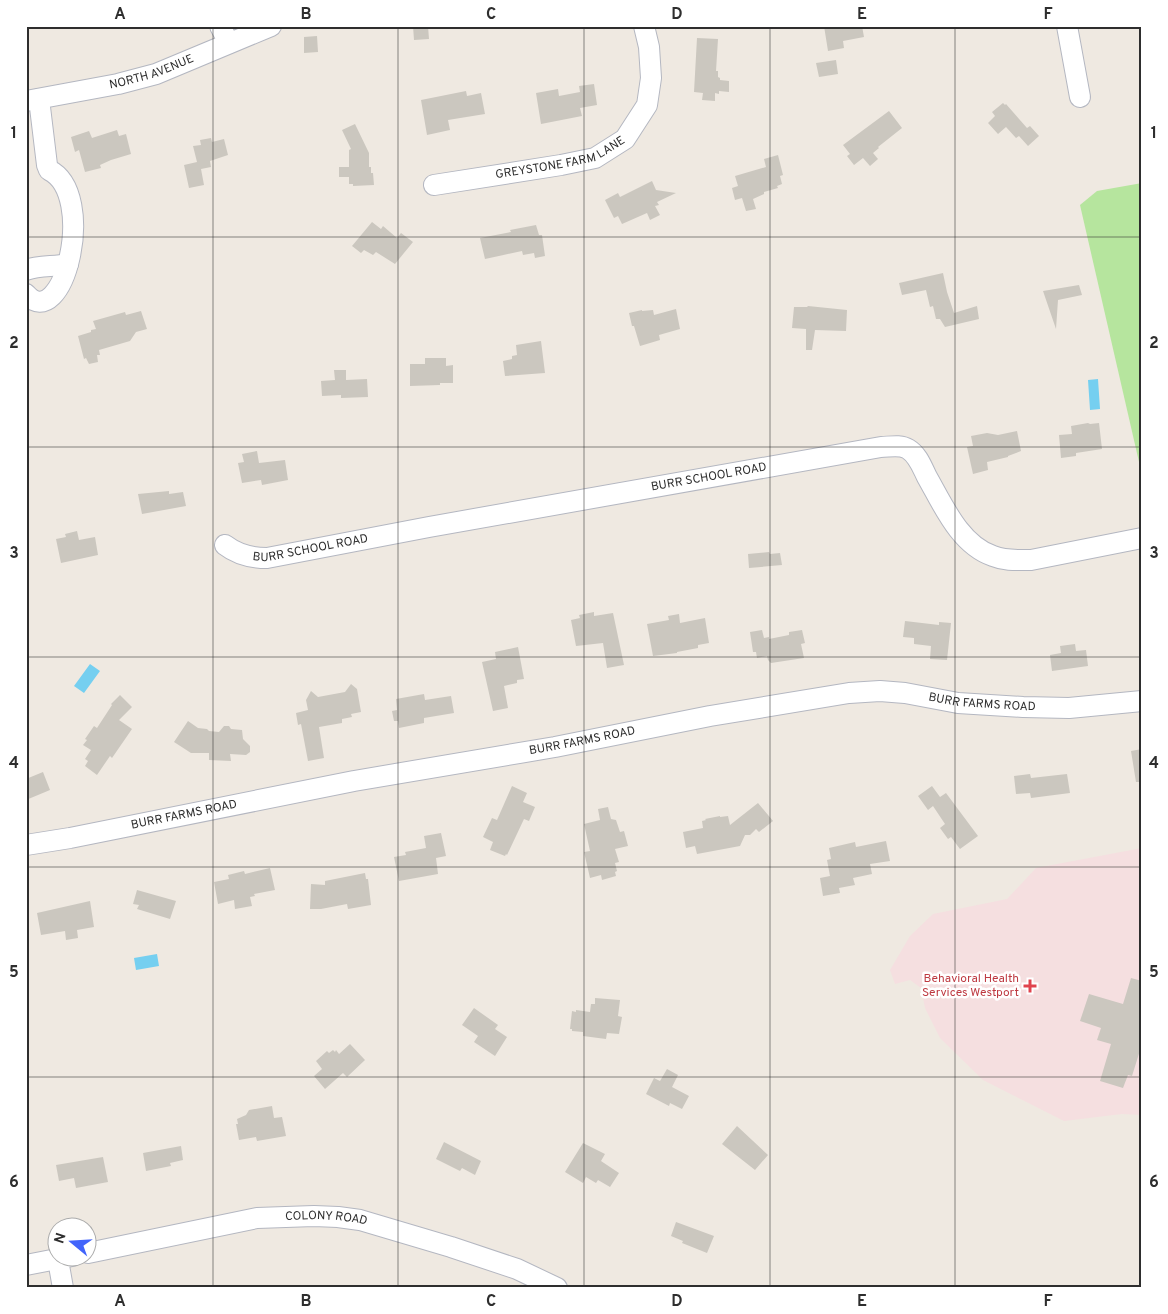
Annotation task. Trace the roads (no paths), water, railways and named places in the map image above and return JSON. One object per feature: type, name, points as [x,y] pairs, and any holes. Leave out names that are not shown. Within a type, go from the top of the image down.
[{"type":"street","name":"NORTH AVENUE","points":[[33,100],[118,84],[156,74],[225,35],[271,26]]},
{"type":"street","name":"GREYSTONE FARM LANE","points":[[434,185],[595,158],[625,139],[648,105],[651,78],[649,47],[644,26]]},
{"type":"street","points":[[1067,26],[1080,97]]},
{"type":"street","points":[[26,294],[30,299],[38,302],[45,302],[54,296],[64,280],[73,245],[73,218],[70,200],[58,174],[49,170],[47,165],[33,100]]},
{"type":"street","points":[[26,270],[68,264]]},
{"type":"street","name":"BURR SCHOOL ROAD","points":[[225,545],[247,556],[267,558],[672,483],[881,447],[901,446],[916,455],[945,510],[961,532],[975,547],[994,557],[1031,560],[1142,538]]},
{"type":"street","name":"BURR FARMS ROAD","points":[[26,845],[354,781],[555,747],[710,716],[849,693],[880,691],[905,693],[958,703],[1023,707],[1069,708],[1142,701]]},
{"type":"street","name":"COLONY ROAD","points":[[98,1251],[257,1218],[338,1216],[360,1220],[451,1247],[517,1269],[557,1288]]},
{"type":"street","points":[[26,1266],[48,1261]]},
{"type":"street","points":[[63,1288],[64,1266]]},
{"type":"water","points":[[1098,379],[1100,409],[1090,410],[1088,380]]},
{"type":"water","points":[[90,664],[100,671],[84,693],[74,686]]},
{"type":"water","points":[[157,954],[159,966],[136,970],[134,958]]},
{"type":"place","name":"Behavioral Health Services Westport","points":[[1030,986]]}]
